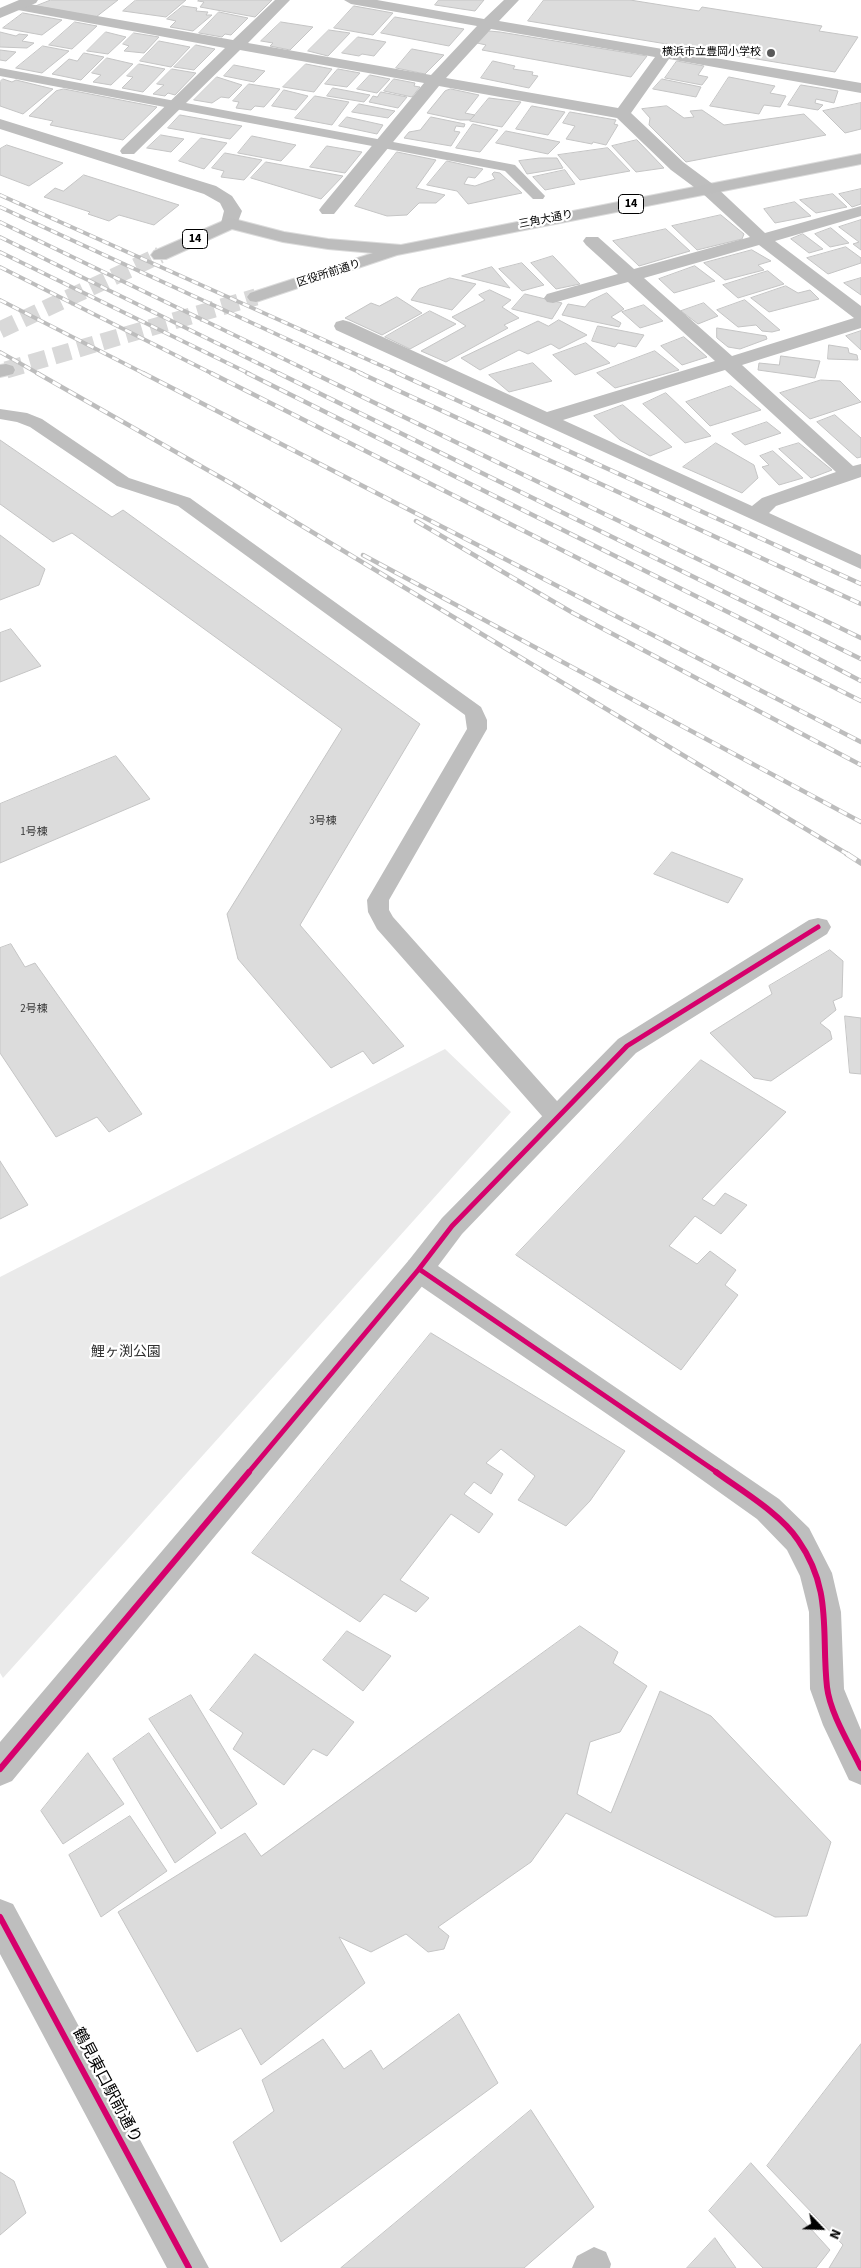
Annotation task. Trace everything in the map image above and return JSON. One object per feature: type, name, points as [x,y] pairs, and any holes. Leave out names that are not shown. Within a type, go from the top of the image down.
[{"type":"main road","name":"三角大通り","points":[[230,222],[283,236],[328,244],[401,250],[861,159]]},
{"type":"main road","name":"14","points":[[160,255],[230,222]]},
{"type":"main road","name":"区役所前通り","points":[[256,297],[401,250]]},
{"type":"street","points":[[128,151],[283,0]]},
{"type":"street","points":[[352,0],[861,88]]},
{"type":"street","points":[[328,210],[435,81],[487,23],[512,0]]},
{"type":"street","points":[[0,14],[25,3],[236,46],[622,114],[677,166],[708,189],[762,239],[861,315]]},
{"type":"street","points":[[622,114],[665,54]]},
{"type":"street","points":[[0,124],[210,190],[226,200],[232,210],[230,222]]},
{"type":"street","points":[[552,298],[861,211]]},
{"type":"street","points":[[592,241],[855,472],[769,502],[755,514]]},
{"type":"street","points":[[545,419],[730,364],[861,322]]},
{"type":"street","points":[[344,326],[861,563]]},
{"type":"street","points":[[0,1769],[419,1269],[452,1226],[557,1117],[627,1046],[818,927]]},
{"type":"street","points":[[419,1269],[768,1509],[798,1539],[816,1573],[825,1612],[827,1689],[835,1713],[861,1768]]},
{"type":"street","name":"鶴見東口駅前通り","points":[[0,1917],[190,2268]]},
{"type":"lane","points":[[0,72],[510,168],[538,196]]},
{"type":"lane","points":[[0,414],[21,417],[36,423],[123,482],[184,502],[474,712],[477,720],[477,729],[378,900],[376,907],[379,915],[557,1117]]},
{"type":"green space","name":"鯉ヶ渕公園","points":[[445,1049],[511,1112],[3,1678],[0,1673],[0,1277]]},
{"type":"building","points":[[51,0],[118,0],[96,17],[36,6]]},
{"type":"building","points":[[136,0],[186,0],[166,17],[123,11]]},
{"type":"building","points":[[272,0],[255,17],[200,7],[204,2],[198,1]]},
{"type":"building","points":[[439,0],[484,0],[475,11],[435,5]]},
{"type":"building","name":"横浜市立豊岡小学校","points":[[544,0],[630,0],[699,11],[702,7],[822,26],[819,31],[858,37],[835,72],[528,21]]},
{"type":"building","points":[[183,6],[197,8],[196,11],[208,12],[206,15],[212,15],[193,31],[170,27],[176,21],[167,19]]},
{"type":"building","points":[[354,6],[393,13],[373,35],[334,28]]},
{"type":"building","points":[[219,12],[248,18],[231,35],[225,34],[222,37],[199,33]]},
{"type":"building","points":[[23,13],[62,20],[42,35],[3,28]]},
{"type":"building","points":[[395,17],[464,29],[449,46],[381,33]]},
{"type":"building","points":[[75,22],[97,26],[72,49],[49,45]]},
{"type":"building","points":[[281,22],[313,27],[290,50],[270,46],[273,43],[261,41]]},
{"type":"building","points":[[329,30],[350,33],[328,56],[308,51]]},
{"type":"building","points":[[489,31],[647,56],[631,77],[482,50],[486,45],[477,43]]},
{"type":"building","points":[[0,32],[16,36],[19,34],[28,35],[22,41],[34,43],[27,48],[0,47]]},
{"type":"building","points":[[106,32],[126,37],[108,54],[87,51]]},
{"type":"building","points":[[134,33],[159,37],[144,53],[124,51],[129,46],[123,44]]},
{"type":"building","points":[[358,37],[386,42],[374,56],[342,53]]},
{"type":"building","points":[[159,41],[190,47],[171,67],[140,61]]},
{"type":"building","points":[[196,45],[215,49],[194,70],[174,67]]},
{"type":"building","points":[[43,46],[69,51],[42,73],[16,68]]},
{"type":"building","points":[[412,49],[444,55],[425,74],[396,68]]},
{"type":"building","points":[[0,50],[16,52],[6,61],[0,60]]},
{"type":"building","points":[[84,53],[104,57],[81,80],[52,74],[69,59],[77,61]]},
{"type":"building","points":[[107,58],[133,64],[111,85],[93,82],[101,75],[92,73]]},
{"type":"building","points":[[493,61],[515,66],[513,69],[533,72],[532,75],[538,76],[529,88],[481,78]]},
{"type":"building","points":[[677,61],[704,66],[698,75],[708,77],[702,85],[665,78]]},
{"type":"building","points":[[139,64],[165,69],[143,92],[122,88],[133,77],[127,76]]},
{"type":"building","points":[[306,64],[332,69],[314,92],[283,87]]},
{"type":"building","points":[[234,65],[265,71],[254,82],[224,76]]},
{"type":"building","points":[[172,69],[196,73],[175,95],[168,93],[165,96],[153,94],[164,85],[157,84]]},
{"type":"building","points":[[338,69],[360,73],[347,87],[325,84]]},
{"type":"building","points":[[370,75],[390,79],[377,93],[357,89]]},
{"type":"building","points":[[217,77],[242,85],[229,98],[221,97],[212,103],[194,100]]},
{"type":"building","points":[[729,77],[775,86],[770,93],[786,96],[780,107],[764,105],[759,114],[710,106]]},
{"type":"building","points":[[3,79],[12,82],[16,80],[53,89],[23,114],[0,106],[0,82]]},
{"type":"building","points":[[394,79],[415,83],[414,86],[420,87],[412,97],[384,91]]},
{"type":"building","points":[[662,79],[701,87],[696,97],[653,89]]},
{"type":"building","points":[[249,84],[280,89],[264,107],[255,106],[251,110],[236,108],[239,102],[233,101]]},
{"type":"building","points":[[801,85],[838,91],[834,103],[816,99],[815,103],[823,105],[818,110],[788,105]]},
{"type":"building","points":[[333,88],[370,95],[364,102],[327,96]]},
{"type":"building","points":[[64,89],[157,107],[123,140],[50,125],[53,121],[29,116],[56,91]]},
{"type":"building","points":[[451,89],[479,95],[465,113],[475,115],[470,120],[460,120],[427,113],[445,91]]},
{"type":"building","points":[[284,90],[308,96],[296,110],[272,106]]},
{"type":"building","points":[[381,92],[407,97],[398,108],[369,102],[373,96],[377,97]]},
{"type":"building","points":[[315,96],[349,102],[332,125],[295,118]]},
{"type":"building","points":[[489,98],[521,102],[502,127],[470,121]]},
{"type":"building","points":[[861,103],[861,129],[845,133],[823,111]]},
{"type":"building","points":[[359,104],[395,111],[388,118],[352,112]]},
{"type":"building","points":[[532,106],[565,112],[548,135],[516,129]]},
{"type":"building","points":[[667,106],[684,118],[694,117],[690,111],[702,110],[724,125],[804,114],[826,135],[686,162],[649,125],[650,118],[642,109]]},
{"type":"building","points":[[570,112],[616,120],[614,124],[618,125],[606,145],[566,139],[575,126],[563,123]]},
{"type":"building","points":[[180,115],[242,126],[230,139],[168,128]]},
{"type":"building","points":[[347,117],[383,125],[377,134],[339,126]]},
{"type":"building","points":[[431,117],[465,124],[464,127],[456,126],[454,131],[460,132],[451,146],[404,138],[409,132],[420,130]]},
{"type":"building","points":[[473,124],[498,130],[480,152],[456,148]]},
{"type":"building","points":[[506,131],[560,142],[548,154],[496,143]]},
{"type":"building","points":[[161,135],[184,139],[171,152],[147,148]]},
{"type":"building","points":[[252,136],[296,145],[281,161],[238,153]]},
{"type":"building","points":[[201,138],[227,143],[204,169],[179,161]]},
{"type":"building","points":[[637,140],[664,168],[636,172],[612,146]]},
{"type":"building","points":[[7,145],[63,163],[29,186],[0,175],[0,149]]},
{"type":"building","points":[[327,146],[362,152],[345,173],[310,167]]},
{"type":"building","points":[[608,148],[630,171],[580,180],[558,155]]},
{"type":"building","points":[[397,152],[436,160],[416,188],[445,195],[436,203],[419,203],[407,215],[387,216],[355,206]]},
{"type":"building","points":[[225,153],[262,160],[244,180],[221,177],[224,171],[212,168]]},
{"type":"building","points":[[557,158],[563,168],[527,174],[519,161]]},
{"type":"building","points":[[447,161],[483,169],[475,178],[468,177],[464,184],[475,186],[495,179],[492,174],[494,172],[500,173],[522,193],[468,204],[457,191],[427,185]]},
{"type":"building","points":[[266,162],[343,176],[321,199],[251,178]]},
{"type":"building","points":[[565,170],[575,184],[545,190],[533,177]]},
{"type":"building","points":[[84,175],[179,205],[154,225],[119,215],[109,221],[88,214],[90,212],[44,197],[55,188],[63,191]]},
{"type":"building","points":[[861,189],[861,204],[852,207],[839,194]]},
{"type":"building","points":[[833,194],[847,207],[816,213],[800,200]]},
{"type":"building","points":[[795,202],[811,216],[775,223],[764,209]]},
{"type":"building","points":[[721,215],[744,234],[742,239],[697,250],[672,226]]},
{"type":"building","points":[[861,220],[861,250],[853,244],[859,242],[839,227]]},
{"type":"building","points":[[831,228],[849,243],[830,247],[815,234]]},
{"type":"building","points":[[666,229],[690,251],[639,266],[613,241]]},
{"type":"building","points":[[803,234],[823,249],[809,253],[791,239]]},
{"type":"building","points":[[846,247],[861,258],[861,263],[828,274],[807,258]]},
{"type":"building","points":[[752,250],[771,261],[758,265],[764,270],[725,280],[704,263]]},
{"type":"building","points":[[553,256],[580,284],[556,289],[531,263]]},
{"type":"building","points":[[522,263],[544,285],[522,291],[499,269]]},
{"type":"building","points":[[695,266],[715,281],[674,293],[659,279]]},
{"type":"building","points":[[492,267],[510,288],[462,276]]},
{"type":"building","points":[[768,271],[784,284],[738,298],[723,285]]},
{"type":"building","points":[[450,278],[476,284],[452,310],[411,300],[419,289]]},
{"type":"building","points":[[861,278],[861,295],[844,283]]},
{"type":"building","points":[[786,286],[798,293],[810,290],[819,299],[769,312],[751,298]]},
{"type":"building","points":[[490,290],[511,300],[502,307],[519,318],[504,325],[508,328],[446,362],[421,351],[466,326],[452,317],[485,300],[479,295]]},
{"type":"building","points":[[607,293],[624,309],[611,317],[621,323],[619,327],[562,315],[568,304],[585,307],[590,301]]},
{"type":"building","points":[[525,294],[562,303],[552,319],[512,309]]},
{"type":"building","points":[[397,297],[422,313],[382,335],[345,318],[371,303],[379,306]]},
{"type":"building","points":[[745,300],[780,330],[772,332],[762,331],[756,325],[738,327],[717,310]]},
{"type":"building","points":[[704,303],[718,316],[698,324],[681,311]]},
{"type":"building","points":[[644,305],[663,321],[640,328],[622,312]]},
{"type":"building","points":[[430,311],[456,324],[410,349],[385,337]]},
{"type":"building","points":[[559,320],[587,335],[559,349],[551,344],[528,354],[519,350],[480,370],[461,358],[538,321],[548,326]]},
{"type":"building","points":[[598,326],[644,335],[636,347],[618,343],[615,347],[592,341]]},
{"type":"building","points":[[717,328],[766,336],[767,339],[740,349],[728,347],[717,338]]},
{"type":"building","points":[[861,331],[861,350],[846,336]]},
{"type":"building","points":[[684,337],[707,357],[682,365],[661,346]]},
{"type":"building","points":[[586,343],[610,363],[575,375],[553,355]]},
{"type":"building","points":[[829,345],[848,348],[849,353],[857,355],[858,360],[828,359]]},
{"type":"building","points":[[655,351],[679,370],[615,388],[597,373]]},
{"type":"building","points":[[781,356],[820,361],[815,378],[758,370],[759,363],[779,365]]},
{"type":"building","points":[[533,363],[552,381],[509,392],[489,375]]},
{"type":"building","points":[[821,380],[840,381],[861,402],[810,419],[780,393]]},
{"type":"building","points":[[731,386],[761,410],[710,426],[686,402]]},
{"type":"building","points":[[666,393],[711,436],[685,443],[643,404]]},
{"type":"building","points":[[623,405],[672,447],[650,456],[620,440],[594,416]]},
{"type":"building","points":[[835,415],[861,438],[861,457],[857,458],[817,422]]},
{"type":"building","points":[[767,422],[781,433],[745,445],[732,434]]},
{"type":"building","points":[[0,440],[112,517],[123,510],[420,724],[300,925],[404,1046],[373,1064],[363,1051],[331,1068],[238,959],[227,914],[342,729],[72,533],[53,542],[0,504]]},
{"type":"building","points":[[716,443],[754,465],[758,478],[742,493],[683,467]]},
{"type":"building","points":[[799,443],[832,470],[811,478],[779,449]]},
{"type":"building","points":[[773,451],[803,478],[779,485],[762,467],[769,465],[760,456]]},
{"type":"building","points":[[0,535],[45,569],[39,585],[0,600]]},
{"type":"building","points":[[11,629],[41,666],[0,682],[0,633]]},
{"type":"building","points":[[116,756],[150,799],[0,863],[0,804]]},
{"type":"building","points":[[672,852],[743,879],[728,903],[654,874]]},
{"type":"building","points":[[11,944],[25,967],[35,963],[142,1114],[109,1132],[97,1117],[56,1137],[0,1053],[0,948]]},
{"type":"building","points":[[830,950],[843,961],[842,997],[833,1001],[836,1010],[820,1023],[830,1031],[832,1039],[771,1081],[754,1078],[710,1033],[772,994],[769,986]]},
{"type":"building","points":[[845,1016],[861,1018],[861,1074],[850,1073]]},
{"type":"building","points":[[701,1060],[786,1112],[702,1199],[714,1206],[725,1193],[747,1205],[721,1234],[695,1216],[669,1246],[697,1264],[710,1251],[736,1270],[725,1285],[738,1295],[681,1370],[516,1255]]},
{"type":"building","points":[[0,1161],[28,1205],[0,1219]]},
{"type":"building","points":[[431,1333],[625,1451],[590,1501],[566,1526],[518,1500],[535,1476],[501,1449],[486,1463],[503,1474],[491,1494],[474,1482],[464,1494],[493,1514],[479,1533],[451,1514],[400,1580],[429,1598],[416,1612],[384,1594],[360,1622],[252,1553]]},
{"type":"building","points":[[580,1626],[618,1652],[613,1663],[647,1686],[620,1732],[590,1742],[577,1794],[611,1813],[660,1691],[711,1716],[831,1842],[807,1916],[775,1917],[566,1813],[531,1862],[438,1927],[449,1936],[444,1949],[428,1952],[406,1934],[371,1952],[339,1937],[365,1983],[261,2065],[241,2028],[197,2052],[118,1912],[245,1833],[261,1856]]},
{"type":"building","points":[[347,1631],[391,1656],[363,1691],[323,1660]]},
{"type":"building","points":[[255,1654],[354,1722],[327,1756],[313,1749],[284,1785],[233,1749],[243,1733],[210,1710]]},
{"type":"building","points":[[191,1695],[257,1804],[221,1829],[149,1719]]},
{"type":"building","points":[[149,1733],[216,1833],[175,1863],[113,1759]]},
{"type":"building","points":[[88,1753],[124,1804],[63,1844],[41,1811]]},
{"type":"building","points":[[130,1816],[167,1871],[101,1917],[69,1855]]},
{"type":"building","points":[[459,2014],[498,2083],[281,2242],[233,2142],[274,2111],[262,2080],[323,2039],[344,2069],[371,2050],[383,2069]]},
{"type":"building","points":[[861,2044],[861,2268],[829,2268],[843,2245],[767,2166]]},
{"type":"building","points":[[531,2110],[594,2207],[524,2268],[341,2268]]},
{"type":"building","points":[[751,2163],[830,2250],[816,2268],[763,2268],[709,2211]]},
{"type":"building","points":[[0,2172],[14,2181],[26,2213],[0,2235]]},
{"type":"building","points":[[715,2238],[736,2268],[687,2268]]},
{"type":"tunnel","points":[[0,330],[160,255]]},
{"type":"tunnel","points":[[6,370],[256,297]]},
{"type":"railway","points":[[0,195],[400,374]]},
{"type":"railway","points":[[0,207],[363,374]]},
{"type":"railway","points":[[0,222],[315,374]]},
{"type":"railway","points":[[0,237],[280,374]]},
{"type":"railway","points":[[0,252],[250,374]]},
{"type":"railway","points":[[0,267],[213,374]]},
{"type":"railway","points":[[0,300],[145,374]]},
{"type":"railway","points":[[0,352],[39,374]]},
{"type":"railway","points":[[37,373],[234,485],[849,855]]},
{"type":"railway","points":[[143,373],[861,742]]},
{"type":"railway","points":[[211,373],[861,701]]},
{"type":"railway","points":[[247,373],[754,625],[861,681]]},
{"type":"railway","points":[[278,373],[861,659]]},
{"type":"railway","points":[[313,373],[861,638]]},
{"type":"railway","points":[[360,373],[861,604]]},
{"type":"railway","points":[[397,373],[861,584]]},
{"type":"railway","points":[[416,521],[573,613],[861,765]]},
{"type":"railway","points":[[363,555],[861,822]]},
{"type":"railway","points":[[847,854],[861,863]]},
{"type":"cycle path","points":[[0,1769],[419,1269],[452,1226],[627,1046],[818,927]]},
{"type":"cycle path","points":[[419,1269],[685,1450],[768,1509],[798,1539],[816,1573],[825,1612],[827,1689],[835,1713],[861,1768]]},
{"type":"cycle path","points":[[0,1917],[189,2268]]},
{"type":"place","name":"横浜市立豊岡小学校","points":[[771,53]]}]
